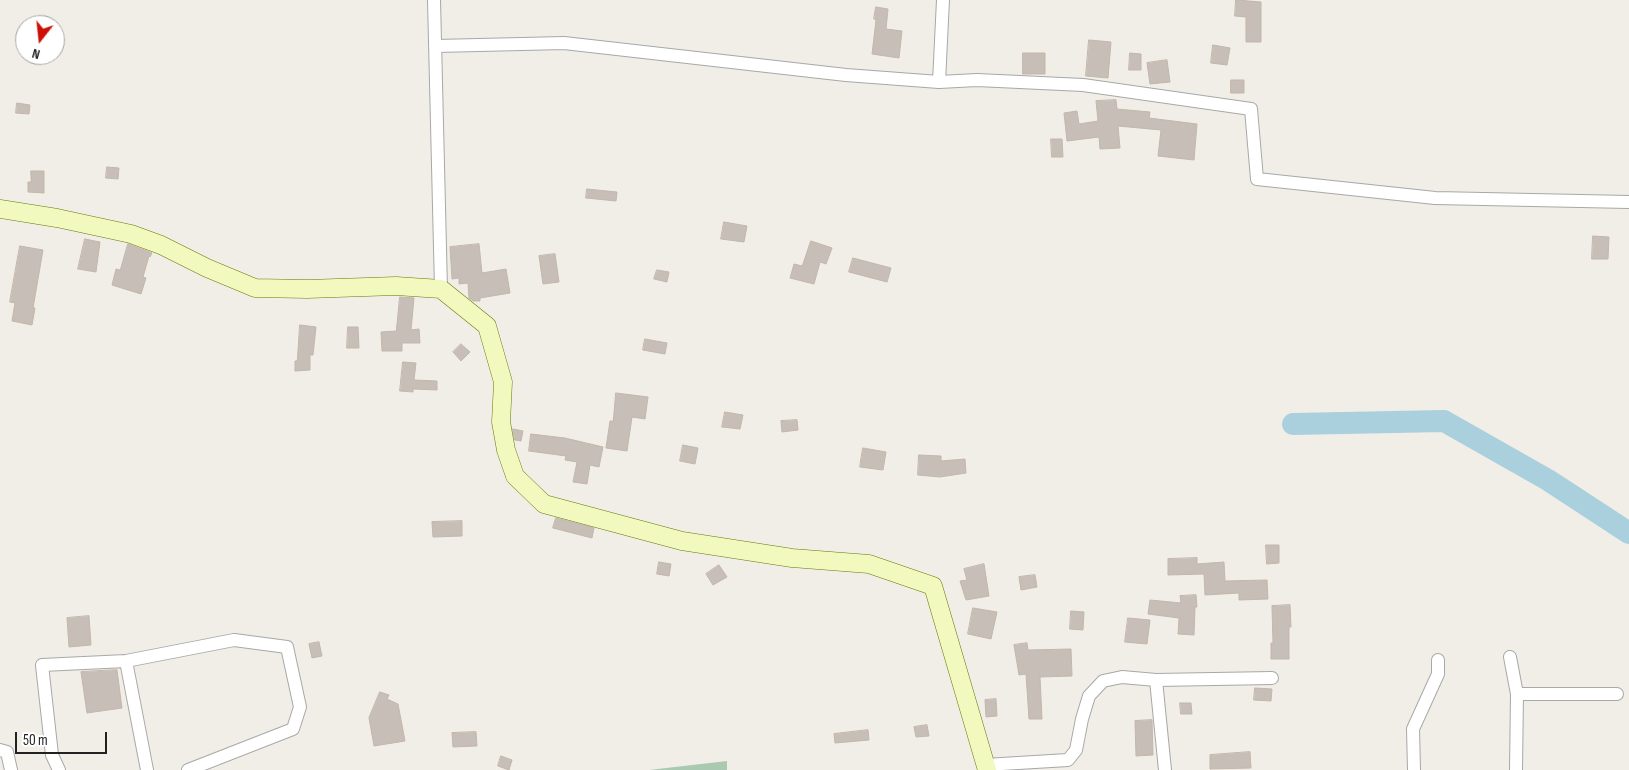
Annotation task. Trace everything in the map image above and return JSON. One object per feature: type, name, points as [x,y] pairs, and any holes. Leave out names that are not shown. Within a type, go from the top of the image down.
[{"type":"street","points":[[434,0],[441,289]]},
{"type":"street","points":[[939,82],[943,0]]},
{"type":"street","points":[[436,46],[564,43],[846,75],[939,82],[977,80],[1083,85],[1251,109],[1257,179],[1435,198],[1629,202]]},
{"type":"street","points":[[0,209],[57,218],[132,234],[161,245],[255,288],[396,286],[441,289],[487,326],[503,382],[501,422],[506,450],[515,476],[544,504],[682,541],[792,558],[869,564],[933,586],[986,767],[1068,760],[1076,750],[1089,696],[1103,681],[1122,677],[1156,680],[1272,678]]},
{"type":"street","points":[[59,770],[52,755],[42,665],[126,661],[234,640],[287,647],[300,707],[293,729],[188,770]]},
{"type":"street","points":[[1510,657],[1518,694],[1516,770]]},
{"type":"street","points":[[1414,770],[1413,729],[1438,674],[1438,660]]},
{"type":"street","points":[[126,661],[147,770]]},
{"type":"street","points":[[1156,680],[1165,770]]},
{"type":"street","points":[[1518,694],[1617,694]]},
{"type":"street","points":[[0,750],[7,752],[11,770]]},
{"type":"green space","points":[[727,761],[727,770],[649,770]]},
{"type":"building","points":[[1236,0],[1261,2],[1261,42],[1246,42],[1246,17],[1235,16]]},
{"type":"building","points":[[876,7],[888,9],[886,29],[902,31],[899,58],[872,54]]},
{"type":"building","points":[[1089,40],[1111,42],[1108,78],[1086,76]]},
{"type":"building","points":[[1213,45],[1230,48],[1227,65],[1211,63]]},
{"type":"building","points":[[1023,53],[1045,53],[1045,74],[1023,74]]},
{"type":"building","points":[[1130,53],[1141,54],[1141,70],[1129,70]]},
{"type":"building","points":[[1167,60],[1170,82],[1150,84],[1147,63]]},
{"type":"building","points":[[1231,80],[1244,80],[1244,93],[1231,93]]},
{"type":"building","points":[[1116,100],[1117,109],[1150,112],[1149,118],[1197,124],[1194,160],[1158,156],[1161,130],[1118,126],[1120,148],[1100,149],[1099,137],[1067,141],[1064,113],[1077,111],[1079,124],[1098,121],[1096,101]]},
{"type":"building","points":[[17,103],[30,105],[29,114],[16,113]]},
{"type":"building","points":[[1051,139],[1062,139],[1063,157],[1052,157]]},
{"type":"building","points":[[107,167],[119,168],[118,179],[106,178]]},
{"type":"building","points":[[31,171],[44,171],[44,193],[28,192],[28,182],[31,182]]},
{"type":"building","points":[[587,189],[617,192],[616,201],[586,198]]},
{"type":"building","points":[[724,222],[747,226],[744,242],[721,239]]},
{"type":"building","points":[[1593,236],[1609,237],[1608,259],[1592,259]]},
{"type":"building","points":[[85,239],[100,242],[96,272],[78,269]]},
{"type":"building","points":[[811,241],[832,248],[826,264],[820,262],[814,284],[790,278],[794,264],[802,266]]},
{"type":"building","points":[[128,244],[152,253],[149,256],[143,277],[146,278],[141,294],[112,285],[116,269],[120,270]]},
{"type":"building","points":[[479,244],[482,273],[506,269],[510,293],[473,301],[469,298],[468,283],[459,284],[459,278],[452,279],[450,247]]},
{"type":"building","points":[[20,246],[43,250],[32,325],[12,321],[15,303],[10,302]]},
{"type":"building","points":[[555,254],[559,282],[543,284],[539,256]]},
{"type":"building","points":[[853,258],[891,268],[887,282],[849,272]]},
{"type":"building","points":[[657,270],[669,272],[667,282],[654,279]]},
{"type":"building","points":[[400,297],[414,298],[411,330],[419,329],[420,343],[402,343],[402,351],[382,351],[381,332],[396,331]]},
{"type":"building","points":[[300,325],[316,327],[313,355],[310,355],[310,370],[295,371],[295,361],[297,361]]},
{"type":"building","points":[[348,327],[358,327],[359,348],[347,348]]},
{"type":"building","points":[[645,339],[667,343],[665,354],[643,350]]},
{"type":"building","points":[[461,344],[470,352],[461,361],[453,352]]},
{"type":"building","points":[[403,362],[416,363],[414,380],[437,381],[437,390],[413,389],[413,392],[400,391]]},
{"type":"building","points":[[616,393],[648,397],[645,419],[632,417],[627,451],[606,448],[610,421],[613,421]]},
{"type":"building","points":[[725,412],[743,415],[740,429],[722,427]]},
{"type":"building","points":[[797,420],[798,430],[782,432],[781,421]]},
{"type":"building","points":[[513,429],[523,431],[521,441],[515,440]]},
{"type":"building","points":[[531,434],[565,438],[603,447],[599,467],[590,465],[587,484],[573,482],[577,462],[565,460],[566,456],[529,451]]},
{"type":"building","points":[[683,445],[698,448],[695,464],[680,461]]},
{"type":"building","points":[[863,448],[886,452],[883,470],[860,467]]},
{"type":"building","points":[[919,455],[941,456],[941,461],[965,459],[966,473],[940,477],[918,475]]},
{"type":"building","points":[[556,518],[594,528],[592,538],[553,528]]},
{"type":"building","points":[[462,521],[462,536],[433,537],[432,522]]},
{"type":"building","points":[[1266,545],[1279,545],[1279,563],[1267,564]]},
{"type":"building","points":[[1197,558],[1197,564],[1224,562],[1225,581],[1267,580],[1268,599],[1239,600],[1239,593],[1205,595],[1204,574],[1168,575],[1168,559]]},
{"type":"building","points":[[659,562],[671,564],[669,576],[657,574]]},
{"type":"building","points":[[984,564],[989,596],[966,600],[960,581],[967,580],[964,569]]},
{"type":"building","points":[[719,565],[727,577],[713,585],[706,574]]},
{"type":"building","points":[[1035,575],[1037,587],[1021,590],[1019,577]]},
{"type":"building","points":[[1196,595],[1197,607],[1195,607],[1194,635],[1178,634],[1179,618],[1148,614],[1150,600],[1181,603],[1180,596]]},
{"type":"building","points":[[1290,605],[1289,659],[1271,659],[1271,643],[1273,643],[1272,606]]},
{"type":"building","points":[[973,608],[997,612],[991,639],[968,634]]},
{"type":"building","points":[[1071,611],[1084,612],[1083,630],[1070,629]]},
{"type":"building","points":[[89,616],[91,645],[69,647],[67,618]]},
{"type":"building","points":[[1128,618],[1150,620],[1147,644],[1125,642]]},
{"type":"building","points":[[319,642],[322,656],[312,658],[309,644]]},
{"type":"building","points":[[1027,643],[1028,650],[1071,649],[1072,676],[1040,677],[1042,719],[1029,719],[1026,674],[1019,675],[1014,645]]},
{"type":"building","points":[[117,670],[122,708],[87,713],[81,672]]},
{"type":"building","points":[[1255,688],[1272,689],[1271,701],[1254,700]]},
{"type":"building","points":[[380,692],[389,695],[387,699],[398,704],[405,741],[374,746],[369,718]]},
{"type":"building","points":[[996,699],[997,716],[986,717],[985,700]]},
{"type":"building","points":[[1180,703],[1191,703],[1192,714],[1181,714]]},
{"type":"building","points":[[1152,720],[1153,755],[1136,756],[1135,721]]},
{"type":"building","points":[[927,725],[929,736],[916,737],[914,727]]},
{"type":"building","points":[[868,730],[869,740],[835,743],[834,734]]},
{"type":"building","points":[[476,732],[477,746],[453,747],[452,733]]},
{"type":"building","points":[[1250,752],[1251,768],[1210,769],[1210,755]]},
{"type":"building","points":[[501,756],[512,760],[509,770],[498,766]]},
{"type":"waterway","points":[[1293,424],[1444,421],[1548,480],[1629,533]]}]
